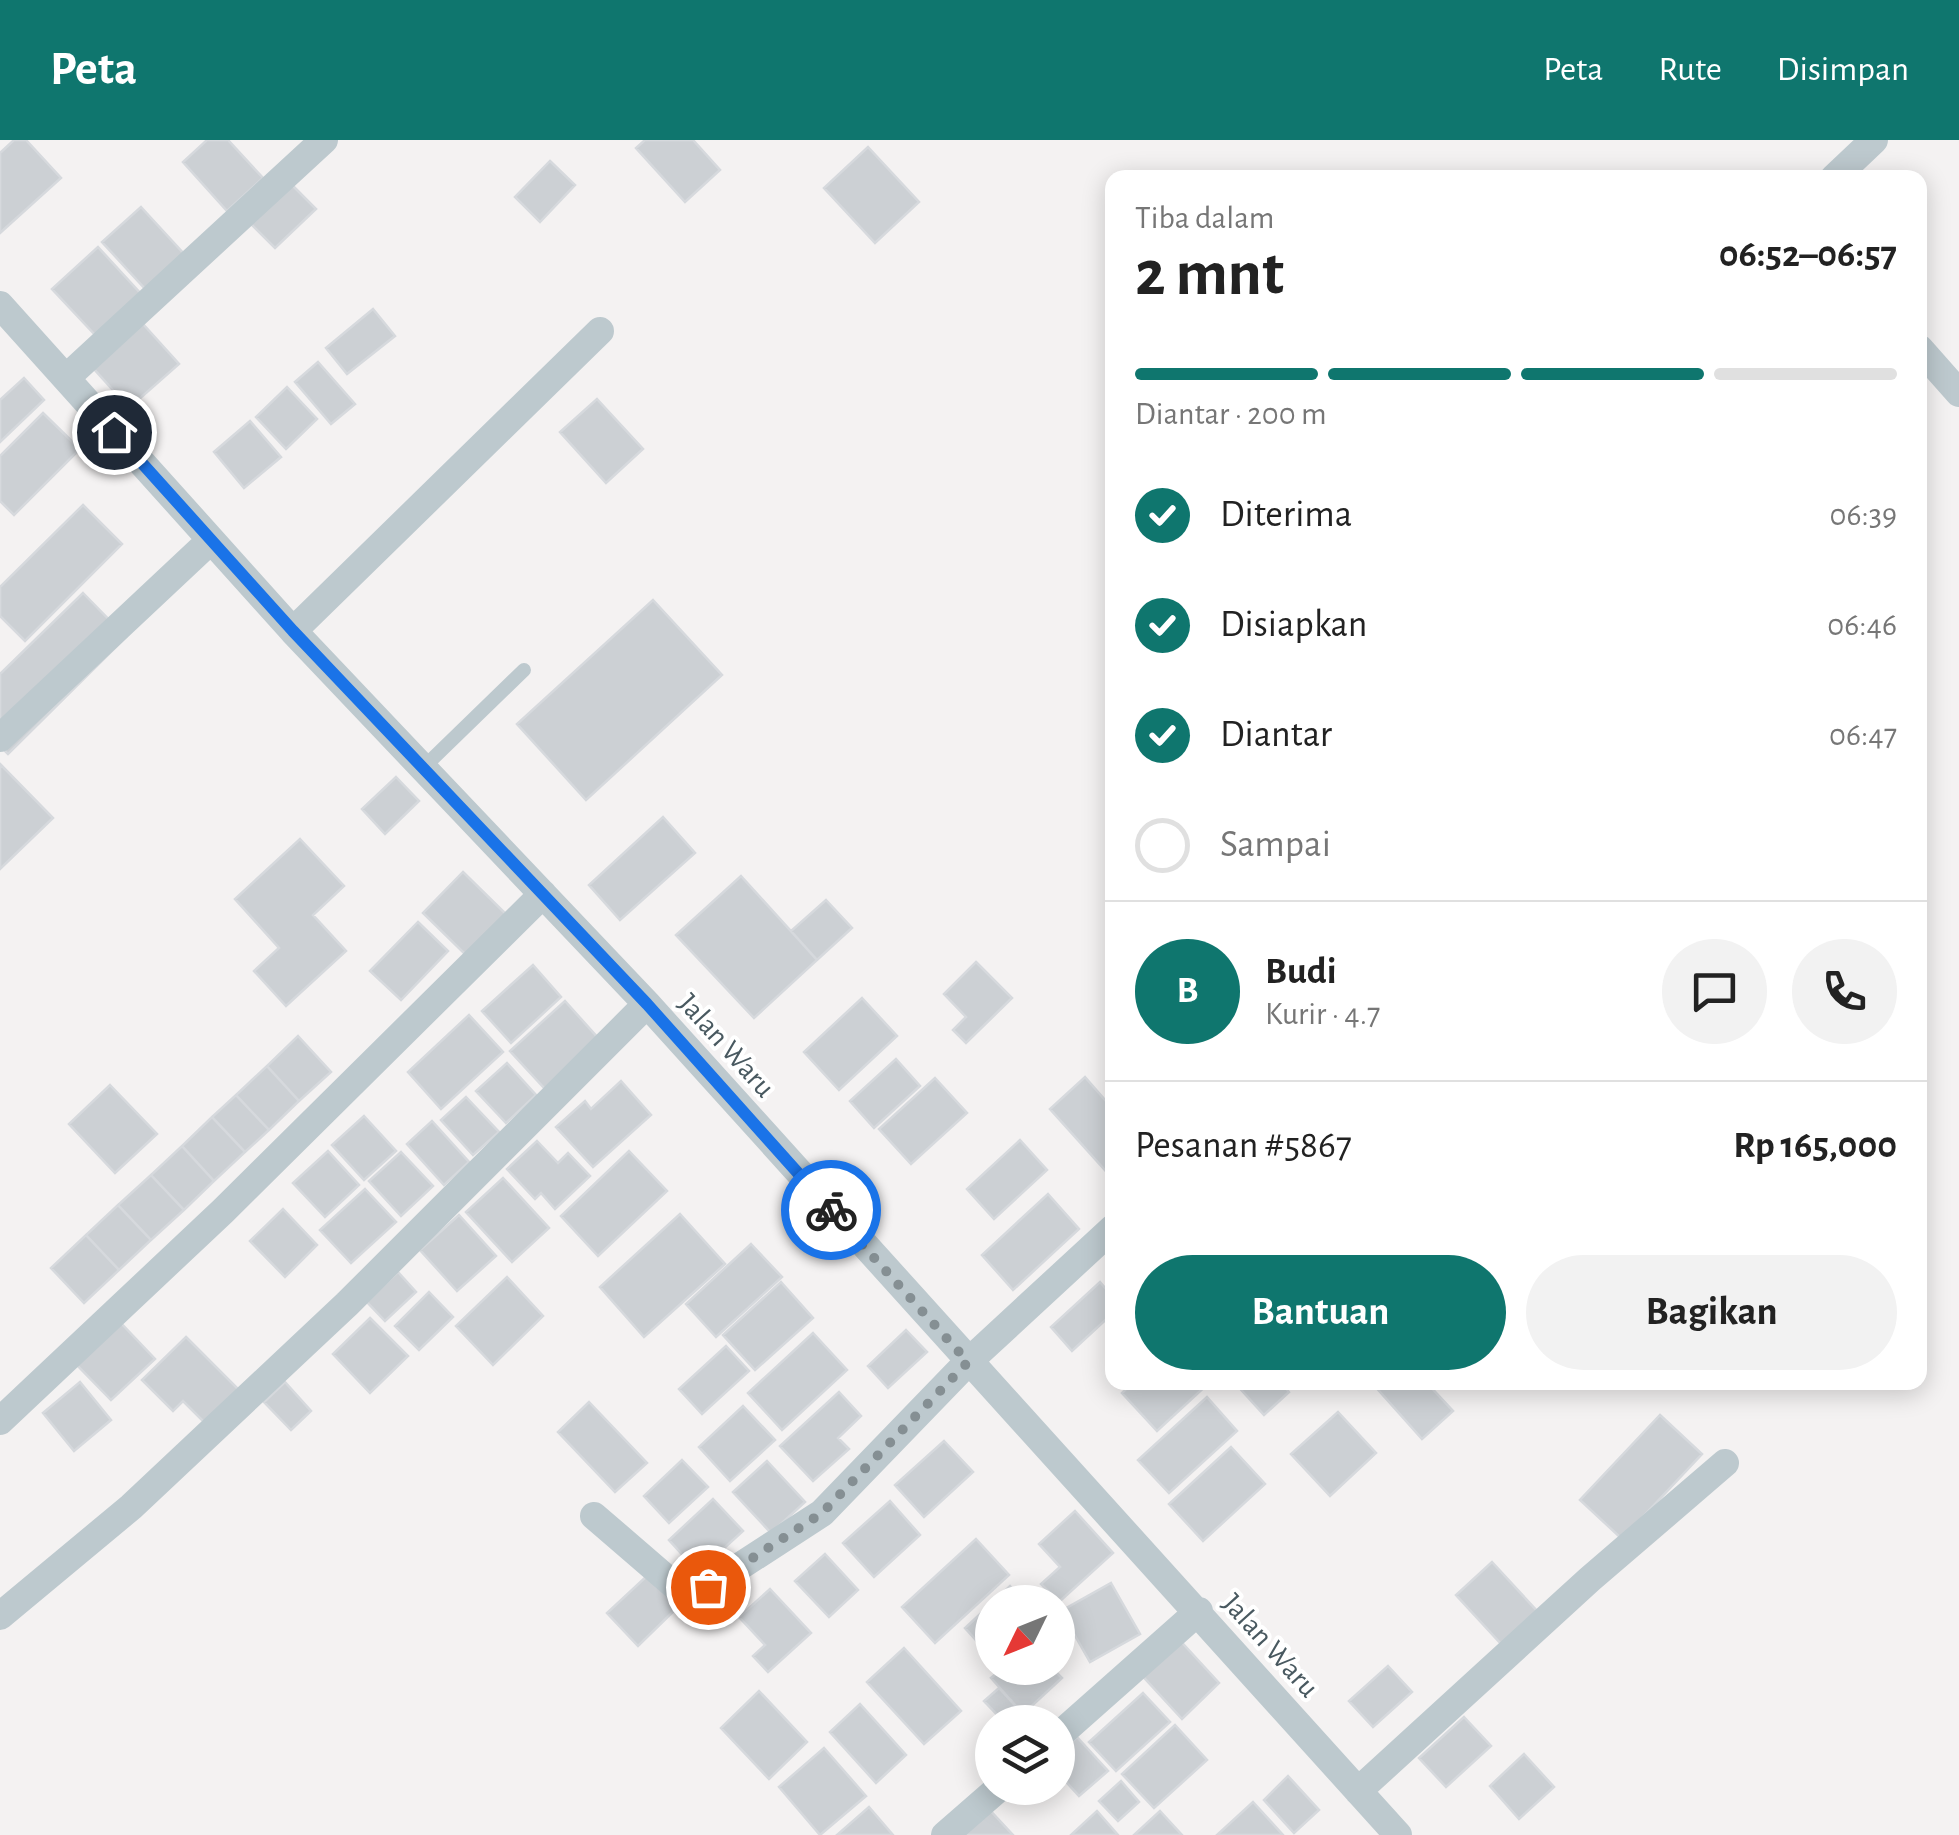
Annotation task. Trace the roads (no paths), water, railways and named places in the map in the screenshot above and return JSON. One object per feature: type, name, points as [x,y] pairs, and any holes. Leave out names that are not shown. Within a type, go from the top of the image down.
[{"type":"street","points":[[66,378],[324,140]]},
{"type":"street","points":[[1842,170],[1874,140]]},
{"type":"street","name":"Jalan Waru","points":[[0,305],[293,631],[647,1004],[1398,1835]]},
{"type":"street","points":[[293,631],[600,331]]},
{"type":"street","points":[[1927,358],[1959,393]]},
{"type":"street","points":[[0,738],[211,540]]},
{"type":"street","points":[[0,1420],[223,1210],[543,894]]},
{"type":"street","points":[[0,1616],[131,1506],[304,1344],[647,1004]]},
{"type":"street","points":[[594,1516],[680,1591],[708,1587],[822,1513],[968,1362],[1105,1235]]},
{"type":"street","points":[[1358,1792],[1590,1579],[1725,1464]]},
{"type":"street","points":[[1075,1721],[1198,1612]]},
{"type":"street","points":[[945,1835],[979,1805]]},
{"type":"lane","points":[[424,768],[524,670]]}]
